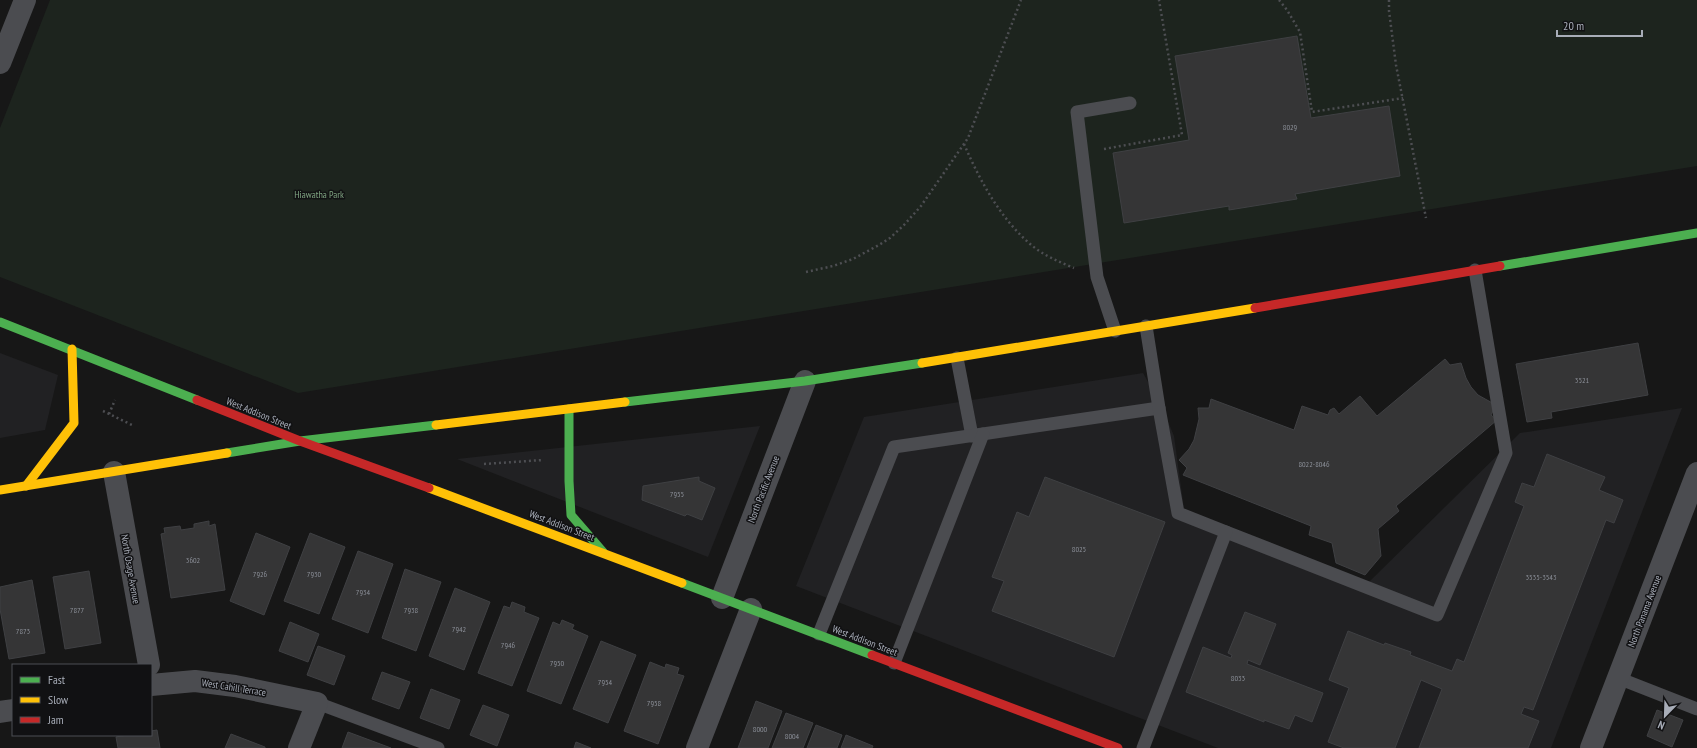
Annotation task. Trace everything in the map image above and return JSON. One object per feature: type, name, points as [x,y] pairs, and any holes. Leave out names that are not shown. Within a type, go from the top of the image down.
[{"type":"main road","points":[[0,490],[300,442],[804,381],[957,358],[1697,233]]},
{"type":"main road","name":"West Addison Street","points":[[0,322],[72,349],[300,442],[604,553],[1118,748]]},
{"type":"main road","points":[[26,486],[74,423],[72,349]]},
{"type":"main road","points":[[569,409],[569,481],[571,515],[604,553]]},
{"type":"street","points":[[0,63],[24,0]]},
{"type":"street","name":"North Pacific Avenue","points":[[722,598],[804,381]]},
{"type":"street","name":"North Osage Avenue","points":[[114,472],[148,664]]},
{"type":"street","name":"North Panama Avenue","points":[[1591,748],[1697,474]]},
{"type":"street","points":[[697,748],[751,609]]},
{"type":"street","name":"West Cahill Terrace","points":[[152,679],[195,681],[235,686],[316,703]]},
{"type":"street","points":[[299,748],[316,703]]},
{"type":"street","points":[[0,712],[12,710]]},
{"type":"lane","points":[[1115,331],[1096,277],[1077,112],[1130,103]]},
{"type":"lane","points":[[1146,326],[1178,513],[1438,615],[1506,453],[1475,270]]},
{"type":"lane","points":[[894,663],[978,435],[957,358]]},
{"type":"lane","points":[[819,634],[894,447],[1159,408]]},
{"type":"lane","points":[[1143,748],[1226,532]]},
{"type":"lane","points":[[1618,678],[1697,709]]},
{"type":"lane","points":[[316,703],[438,748]]},
{"type":"path","points":[[806,272],[833,266],[852,259],[890,238],[921,206],[964,144],[978,115],[1021,0]]},
{"type":"path","points":[[1102,150],[1182,135],[1159,0]]},
{"type":"path","points":[[1279,0],[1287,10],[1300,32],[1312,112],[1403,98]]},
{"type":"path","points":[[1390,0],[1389,12],[1393,42],[1426,218]]},
{"type":"path","points":[[964,144],[977,174],[1015,228],[1035,247],[1052,259],[1096,277]]},
{"type":"path","points":[[109,414],[115,400]]},
{"type":"path","points":[[103,411],[132,425]]},
{"type":"path","points":[[484,464],[550,460]]},
{"type":"shaded area","points":[[0,353],[58,375],[45,430],[0,438]]},
{"type":"shaded area","points":[[1143,373],[1160,403],[1174,436],[1184,509],[1369,582],[1520,433],[1682,408],[1551,748],[1218,748],[796,586],[864,417]]},
{"type":"shaded area","points":[[760,426],[708,557],[457,459]]},
{"type":"green space","name":"Hiawatha Park","points":[[50,0],[1697,0],[1697,166],[298,393],[0,277],[0,128]]},
{"type":"building","points":[[1297,36],[1311,118],[1389,106],[1400,176],[1295,194],[1297,199],[1229,210],[1229,206],[1124,223],[1113,153],[1189,140],[1175,56]]},
{"type":"building","points":[[1638,343],[1648,395],[1551,412],[1552,418],[1527,422],[1516,364]]},
{"type":"building","points":[[1445,359],[1450,365],[1461,363],[1471,387],[1478,395],[1496,405],[1491,415],[1497,420],[1396,506],[1399,511],[1378,529],[1381,556],[1365,575],[1336,563],[1332,543],[1309,535],[1311,526],[1183,475],[1187,468],[1179,460],[1189,449],[1194,440],[1199,419],[1198,408],[1209,408],[1211,399],[1294,430],[1302,406],[1328,415],[1330,410],[1334,408],[1339,414],[1360,396],[1377,416]]},
{"type":"building","points":[[1547,454],[1605,477],[1599,490],[1623,500],[1614,523],[1606,520],[1533,710],[1524,707],[1521,714],[1539,721],[1528,748],[1419,748],[1442,689],[1421,680],[1395,748],[1344,748],[1328,742],[1349,688],[1329,680],[1348,631],[1384,645],[1385,643],[1411,652],[1410,655],[1452,671],[1457,659],[1464,662],[1524,506],[1515,502],[1522,483],[1534,487]]},
{"type":"building","points":[[699,477],[699,481],[715,488],[702,520],[687,514],[685,516],[642,500],[643,486]]},
{"type":"building","points":[[1045,477],[1165,522],[1114,657],[992,611],[1004,581],[992,577],[1017,512],[1029,517]]},
{"type":"building","points":[[209,521],[209,526],[215,524],[225,590],[171,598],[161,534],[165,533],[164,528],[180,526],[181,530],[194,528],[194,524]]},
{"type":"building","points":[[256,533],[290,547],[264,615],[230,601]]},
{"type":"building","points":[[310,533],[345,547],[319,614],[284,601]]},
{"type":"building","points":[[358,551],[393,564],[368,633],[332,619]]},
{"type":"building","points":[[405,569],[441,582],[416,651],[382,638]]},
{"type":"building","points":[[89,571],[101,643],[65,649],[53,577]]},
{"type":"building","points":[[32,580],[45,653],[9,659],[0,609],[0,587]]},
{"type":"building","points":[[455,588],[490,602],[464,670],[429,656]]},
{"type":"building","points":[[512,602],[525,607],[524,612],[539,618],[512,686],[478,673],[504,606],[510,608]]},
{"type":"building","points":[[1245,612],[1276,624],[1260,665],[1248,660],[1247,664],[1323,693],[1312,722],[1295,715],[1289,729],[1264,720],[1264,722],[1186,692],[1203,647],[1231,658],[1232,655],[1228,653]]},
{"type":"building","points":[[562,620],[574,625],[572,629],[588,636],[561,704],[527,691],[553,622],[560,625]]},
{"type":"building","points":[[290,622],[319,634],[308,662],[279,651]]},
{"type":"building","points":[[601,641],[636,655],[608,723],[573,709]]},
{"type":"building","points":[[318,646],[345,656],[334,685],[307,675]]},
{"type":"building","points":[[650,662],[665,668],[666,664],[679,668],[677,674],[684,676],[658,744],[624,731]]},
{"type":"building","points":[[382,672],[410,682],[399,709],[372,699]]},
{"type":"building","points":[[431,689],[460,700],[449,729],[420,718]]},
{"type":"building","points":[[756,701],[782,711],[768,748],[738,748]]},
{"type":"building","points":[[483,705],[509,715],[497,746],[470,735]]},
{"type":"building","points":[[1657,710],[1683,720],[1672,747],[1647,736]]},
{"type":"building","points":[[786,713],[813,723],[803,748],[772,748]]},
{"type":"building","points":[[816,725],[842,735],[837,748],[807,748]]},
{"type":"building","points":[[157,730],[160,748],[118,748],[116,737],[152,736],[152,731]]},
{"type":"building","points":[[348,732],[391,748],[342,748]]},
{"type":"building","points":[[231,734],[265,747],[265,748],[225,748]]},
{"type":"building","points":[[846,735],[873,746],[872,748],[841,748]]},
{"type":"building","points":[[576,742],[591,748],[574,748]]},
{"type":"traffic: fast","points":[[1500,266],[1697,233]]},
{"type":"traffic: fast","points":[[0,322],[197,400]]},
{"type":"traffic: fast","points":[[625,402],[805,381],[922,363]]},
{"type":"traffic: fast","points":[[569,409],[569,481],[571,515],[603,552]]},
{"type":"traffic: fast","points":[[227,453],[300,441],[436,425]]},
{"type":"traffic: fast","points":[[682,583],[872,655]]},
{"type":"traffic: slow","points":[[922,363],[1255,308]]},
{"type":"traffic: slow","points":[[26,486],[74,423],[72,349]]},
{"type":"traffic: slow","points":[[436,425],[625,402]]},
{"type":"traffic: slow","points":[[0,490],[227,453]]},
{"type":"traffic: slow","points":[[429,488],[682,583]]},
{"type":"traffic: jam","points":[[1255,308],[1500,266]]},
{"type":"traffic: jam","points":[[197,400],[300,441],[429,488]]},
{"type":"traffic: jam","points":[[872,655],[1118,748]]}]
